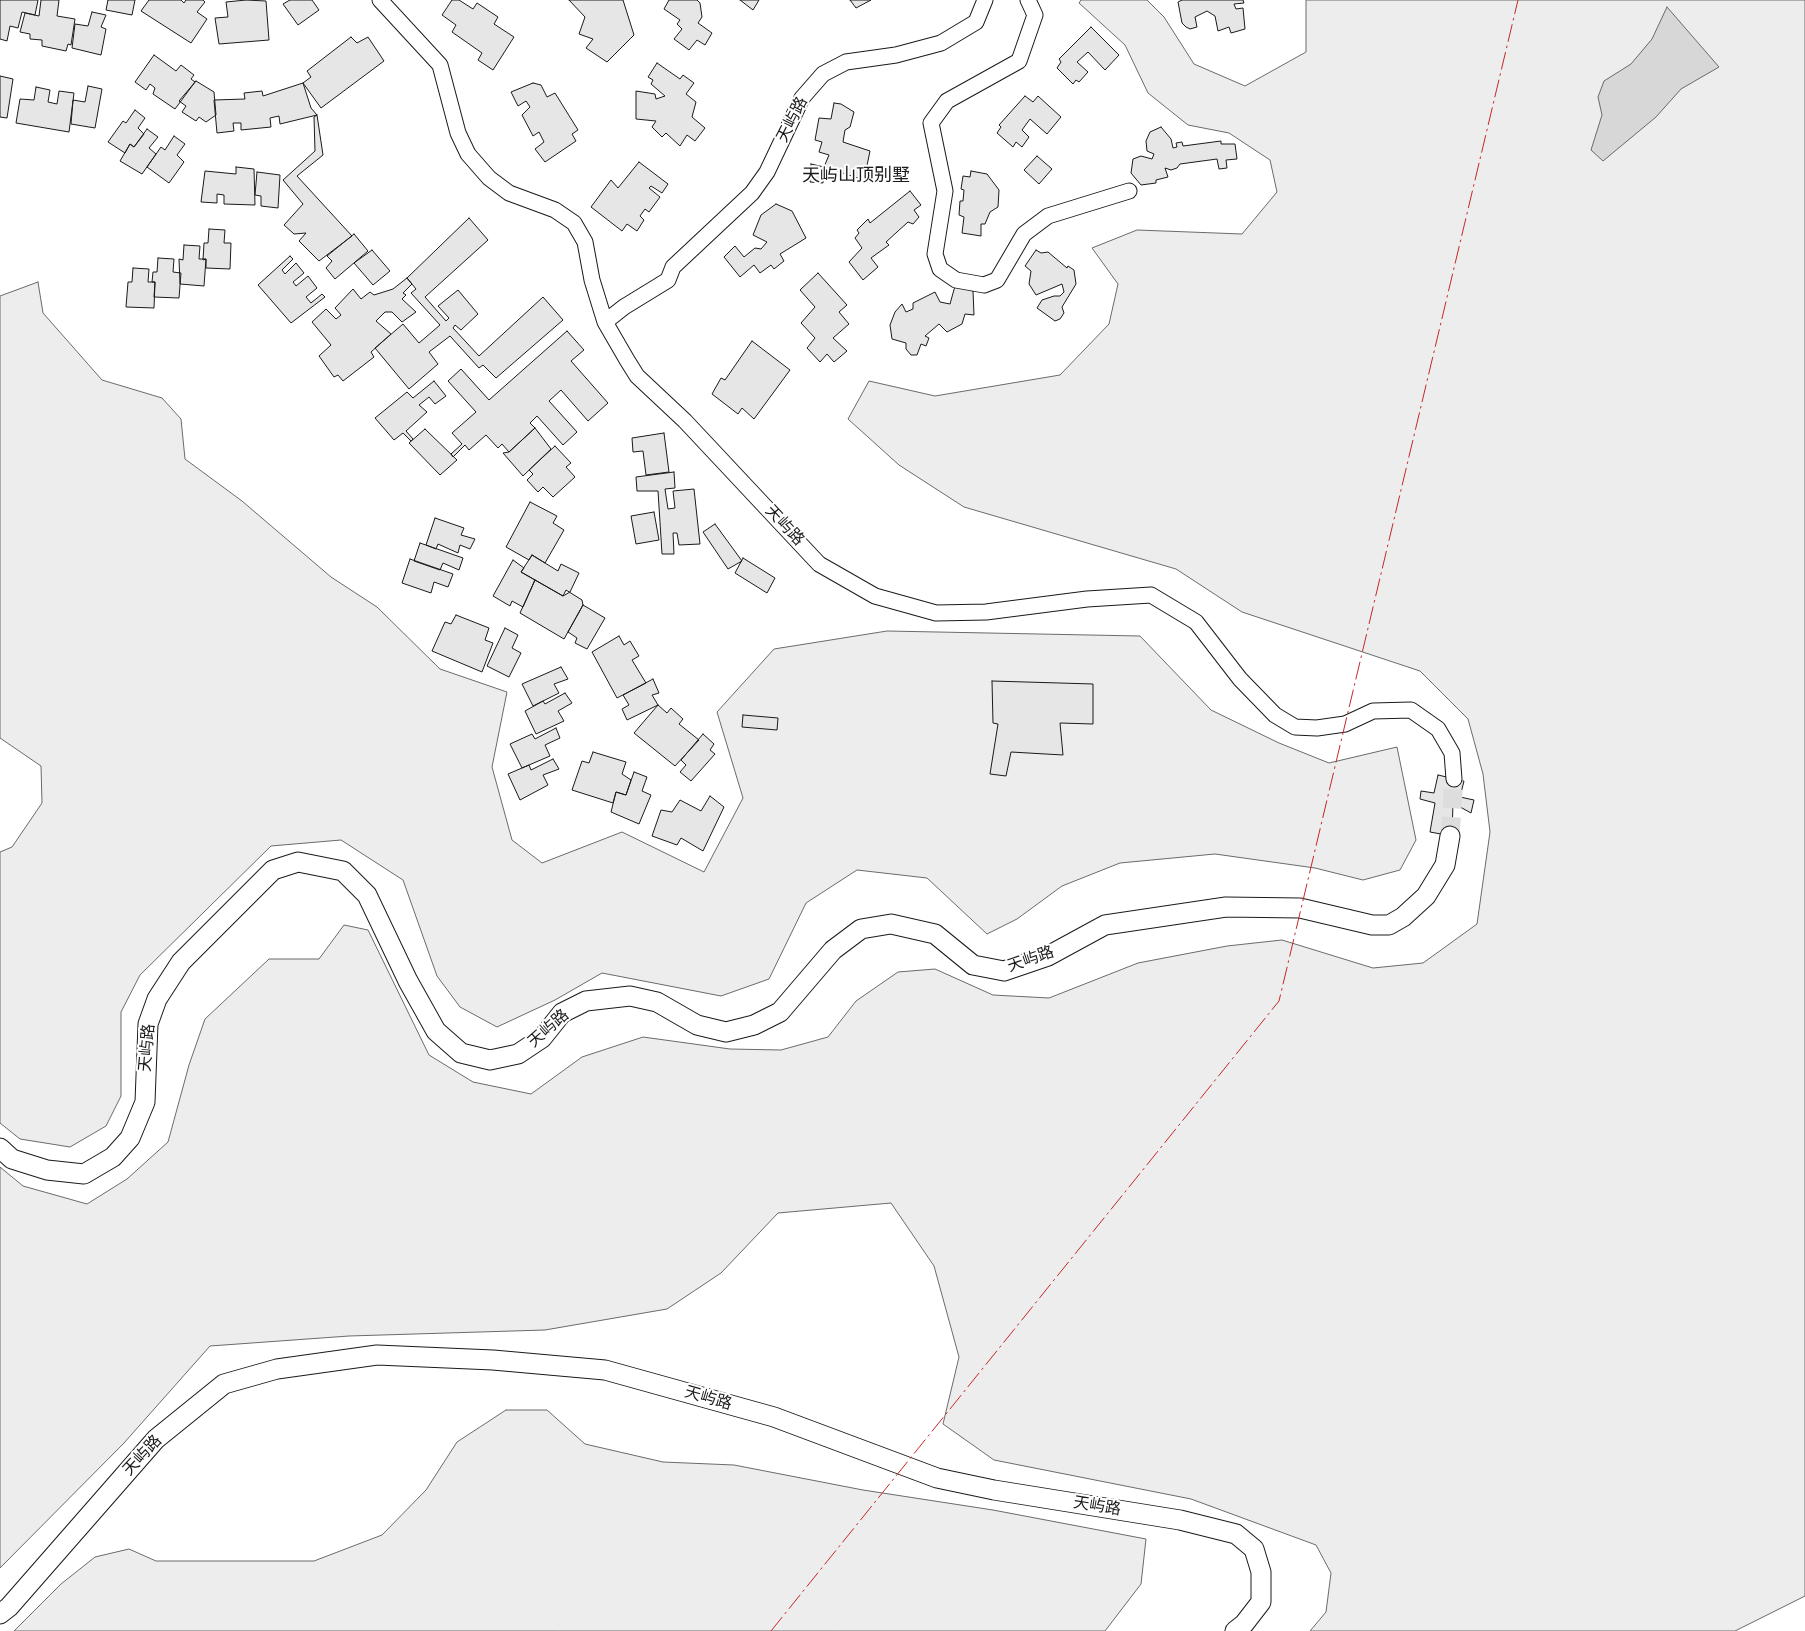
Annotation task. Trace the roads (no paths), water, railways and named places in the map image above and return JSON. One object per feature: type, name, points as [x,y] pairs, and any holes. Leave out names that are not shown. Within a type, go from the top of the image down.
[{"type":"street","points":[[380,0],[440,66],[458,133],[468,154],[478,166],[489,178],[509,193],[555,210],[574,223],[585,242],[592,280],[605,322]]},
{"type":"street","name":"天屿路","points":[[985,0],[976,22],[941,43],[896,55],[846,62],[823,74],[802,98],[767,172],[752,193],[673,267],[668,280],[624,307],[605,322],[637,376],[685,421],[819,564],[875,596],[936,613],[986,612],[1087,600],[1151,595],[1196,622],[1240,679],[1282,719],[1295,727],[1317,728],[1345,724],[1373,711],[1411,710],[1438,729],[1452,753],[1454,779]]},
{"type":"street","points":[[1028,0],[1035,15],[1019,61],[947,101],[931,123],[945,191],[935,254],[940,269],[956,280],[984,285],[997,280],[1024,234],[1048,216],[1129,191]]},
{"type":"street","name":"天屿路","points":[[0,1148],[12,1159],[47,1170],[84,1174],[113,1157],[130,1138],[145,1102],[148,1024],[157,999],[181,962],[273,870],[298,862],[343,871],[367,895],[408,981],[436,1030],[461,1053],[490,1060],[518,1054],[542,1038],[562,1013],[586,1001],[630,996],[657,1002],[697,1025],[726,1032],[754,1025],[780,1012],[833,950],[861,929],[891,924],[935,934],[973,965],[1004,971],[1048,956],[1105,925],[1226,907],[1300,908],[1372,925],[1389,925],[1404,917],[1426,896],[1445,865],[1450,836]]},
{"type":"street","name":"天屿路","points":[[0,1614],[9,1607],[156,1440],[224,1384],[277,1369],[377,1355],[493,1360],[605,1370],[774,1418],[937,1478],[994,1490],[1180,1520],[1236,1534],[1254,1549],[1261,1572],[1261,1602],[1244,1624],[1235,1631]]},
{"type":"tunnel","points":[[1450,836],[1454,779]]},
{"type":"district","name":"天屿山顶别墅","points":[[856,177]]}]
